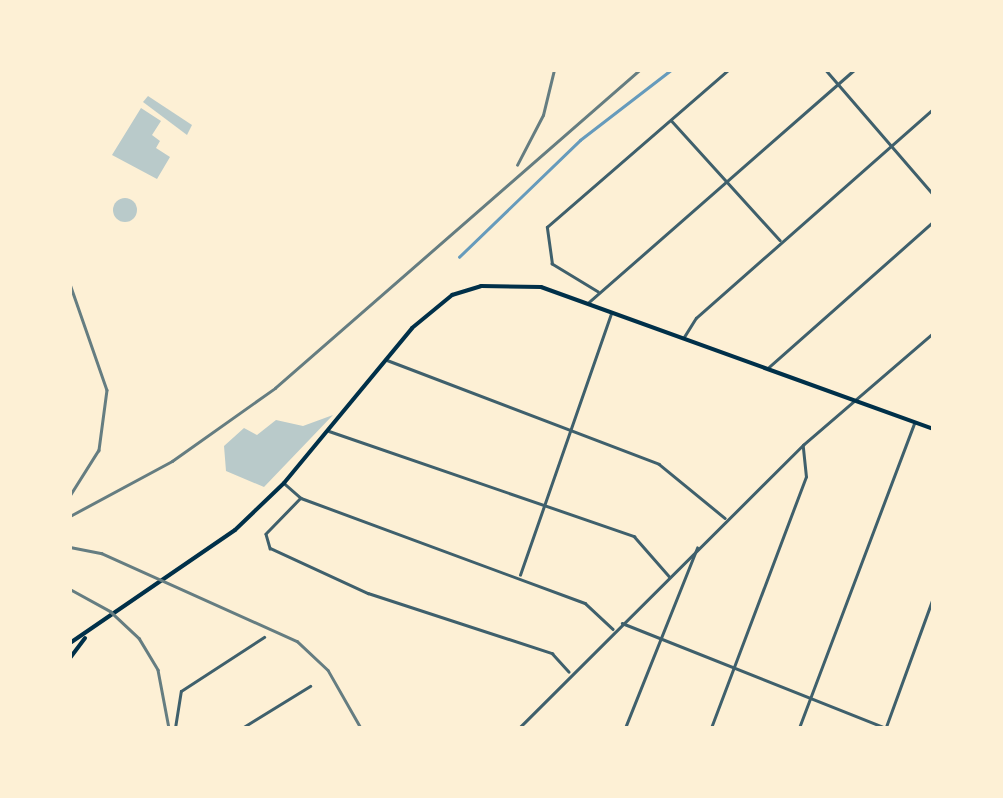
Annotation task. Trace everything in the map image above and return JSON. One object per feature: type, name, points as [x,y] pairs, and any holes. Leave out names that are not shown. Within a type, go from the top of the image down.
[{"type":"main road","points":[[70,643],[88,635],[234,530],[284,484],[386,359],[433,309],[481,286],[541,288],[933,429]]},
{"type":"main road","points":[[70,658],[88,635]]},
{"type":"street","points":[[599,293],[552,264],[547,227],[728,70]]},
{"type":"street","points":[[826,70],[933,194]]},
{"type":"street","points":[[588,304],[854,70]]},
{"type":"street","points":[[684,338],[696,318],[933,109]]},
{"type":"street","points":[[670,119],[781,242]]},
{"type":"street","points":[[767,369],[933,222]]},
{"type":"street","points":[[519,577],[612,312]]},
{"type":"street","points":[[519,728],[803,444],[933,333]]},
{"type":"street","points":[[386,359],[572,430],[683,478],[726,519]]},
{"type":"street","points":[[799,728],[914,422]]},
{"type":"street","points":[[330,431],[634,536],[669,576]]},
{"type":"street","points":[[711,728],[806,477],[803,444]]},
{"type":"street","points":[[284,484],[301,498],[585,603],[614,630]]},
{"type":"street","points":[[301,498],[266,540],[270,548],[368,593],[552,654],[570,673]]},
{"type":"street","points":[[624,728],[698,547]]},
{"type":"street","points":[[621,622],[886,728],[933,598]]},
{"type":"street","points":[[175,728],[181,691],[264,637]]},
{"type":"street","points":[[242,728],[310,686]]},
{"type":"shaded area","points":[[148,96],[192,125],[187,135],[143,102]]},
{"type":"shaded area","points":[[141,108],[161,121],[152,135],[160,141],[156,148],[170,157],[157,179],[112,155]]},
{"type":"shaded area","points":[[125,198],[134,201],[134,219],[125,222],[116,219],[113,210],[116,201]]},
{"type":"shaded area","points":[[333,415],[264,487],[226,471],[224,446],[244,428],[257,435],[276,420],[303,426]]},
{"type":"waterway","points":[[459,257],[580,140],[671,70]]},
{"type":"railway","points":[[517,165],[543,115],[554,70]]},
{"type":"railway","points":[[70,516],[172,461],[275,388],[640,70]]},
{"type":"railway","points":[[70,284],[107,390],[99,450],[70,496]]},
{"type":"railway","points":[[70,547],[101,553],[297,641],[328,670],[361,728]]},
{"type":"railway","points":[[70,589],[110,611],[139,638],[158,670],[169,728]]}]
